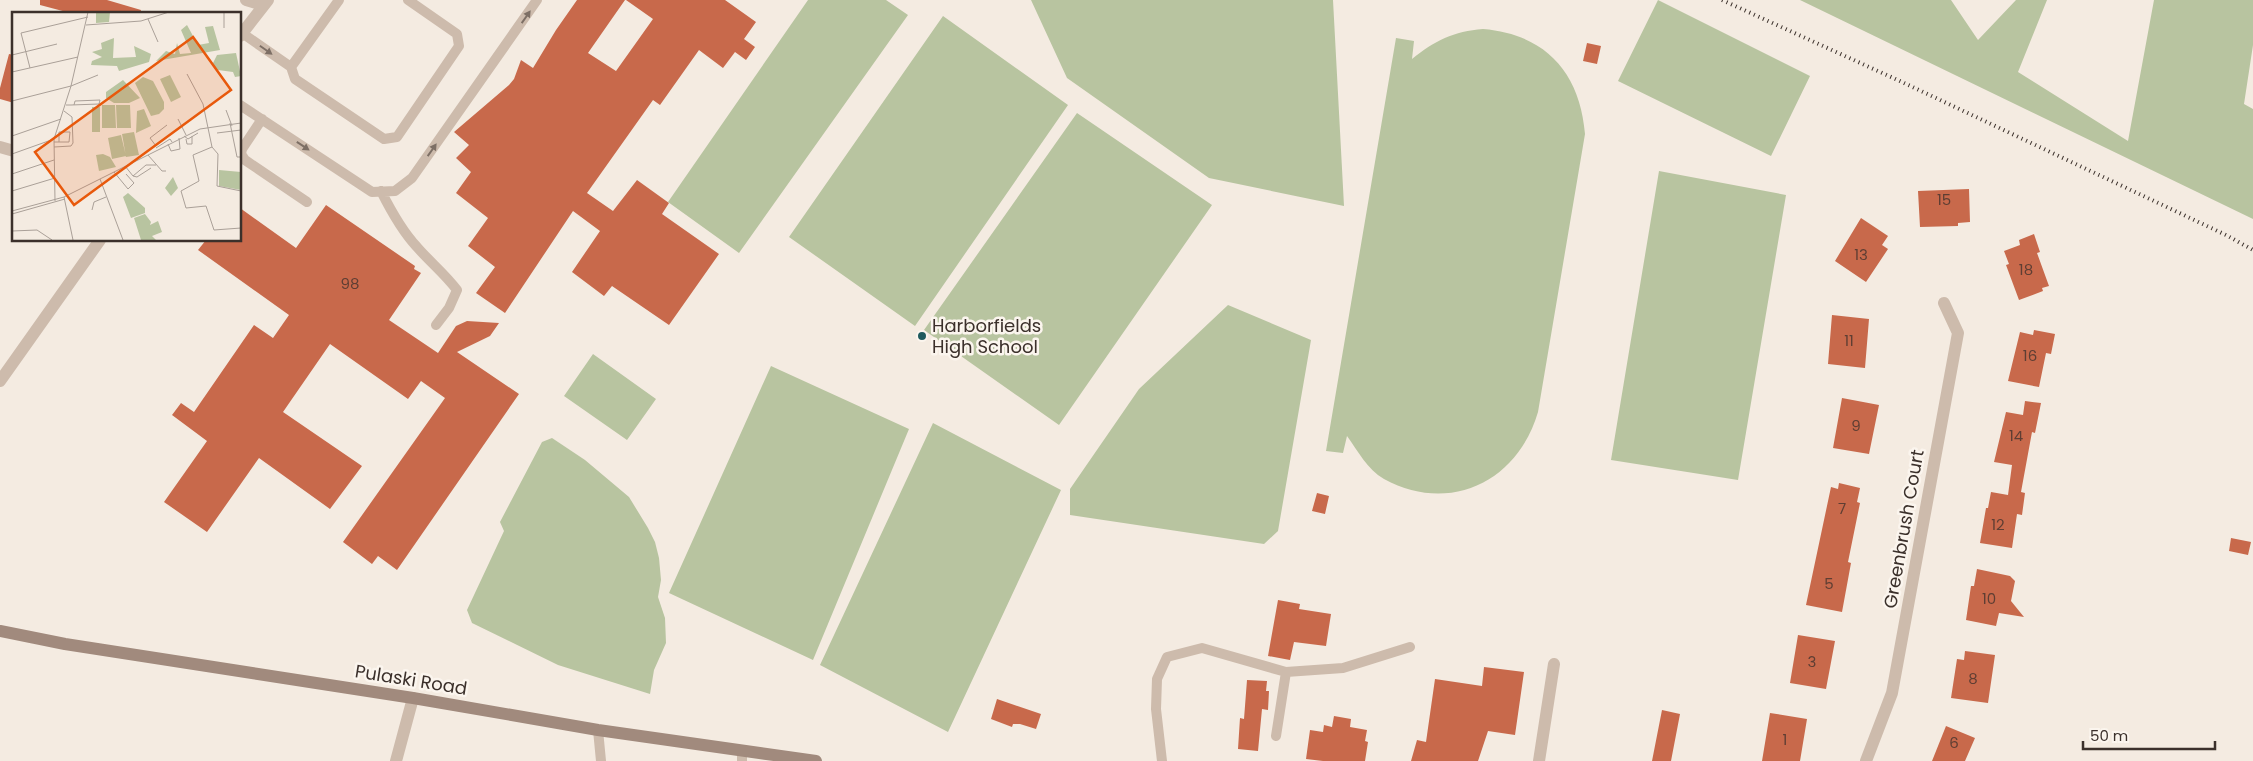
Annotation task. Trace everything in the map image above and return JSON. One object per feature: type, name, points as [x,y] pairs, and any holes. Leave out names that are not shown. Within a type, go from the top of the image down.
[{"type":"main road","name":"Pulaski Road","points":[[0,630],[65,644],[413,698],[742,756],[816,761]]},
{"type":"street","points":[[246,0],[265,2]]},
{"type":"street","points":[[241,34],[265,2]]},
{"type":"street","points":[[0,381],[99,241]]},
{"type":"street","name":"Greenbrush Court","points":[[1866,761],[1892,693],[1958,333],[1944,303]]},
{"type":"street","points":[[1539,761],[1554,664]]},
{"type":"street","points":[[396,761],[413,698]]},
{"type":"lane","points":[[291,67],[339,0]]},
{"type":"lane","points":[[241,34],[291,67],[295,79],[384,139],[397,137],[459,46],[457,34],[408,0]]},
{"type":"lane","points":[[241,105],[372,192],[395,191],[412,178],[537,0]]},
{"type":"lane","points":[[262,119],[242,149],[241,154],[245,160],[307,202]]},
{"type":"lane","points":[[380,192],[398,223],[416,247],[442,270],[457,290],[449,308],[436,325]]},
{"type":"lane","points":[[1162,761],[1156,708],[1157,679],[1167,657],[1202,648],[1286,672],[1343,668],[1410,646]]},
{"type":"lane","points":[[1276,736],[1286,672]]},
{"type":"lane","points":[[598,730],[601,761]]},
{"type":"green space","points":[[808,0],[886,0],[908,15],[739,253],[668,202]]},
{"type":"green space","points":[[1031,0],[1333,0],[1344,206],[1209,178],[1067,78]]},
{"type":"green space","points":[[1658,0],[1810,76],[1771,156],[1618,81]]},
{"type":"green space","points":[[1800,0],[1951,0],[1978,40],[2016,0],[2047,0],[2018,72],[2128,141],[2154,0],[2253,0],[2253,45],[2244,104],[2253,109],[2253,219]]},
{"type":"green space","points":[[943,16],[1068,105],[915,326],[789,237]]},
{"type":"green space","points":[[1483,29],[1505,32],[1524,39],[1541,48],[1555,60],[1567,75],[1576,92],[1582,112],[1585,134],[1538,412],[1528,436],[1515,457],[1498,473],[1478,485],[1456,492],[1433,493],[1409,489],[1384,479],[1368,465],[1347,436],[1343,453],[1326,451],[1396,38],[1414,41],[1412,59],[1428,47],[1445,38],[1463,32]]},
{"type":"green space","points":[[1077,113],[1212,205],[1059,425],[924,330]]},
{"type":"green space","points":[[1659,171],[1786,195],[1738,480],[1611,460]]},
{"type":"green space","points":[[1228,305],[1311,340],[1278,531],[1264,544],[1070,515],[1070,489],[1139,389]]},
{"type":"green space","points":[[593,354],[656,399],[627,440],[564,396]]},
{"type":"green space","points":[[771,366],[909,429],[813,660],[669,593]]},
{"type":"green space","points":[[933,423],[1061,490],[948,732],[820,665]]},
{"type":"green space","points":[[552,438],[585,460],[629,497],[655,542],[661,580],[658,597],[665,618],[666,643],[654,670],[650,694],[558,665],[472,623],[467,610],[504,531],[500,522],[542,442]]},
{"type":"building","points":[[40,0],[107,0],[141,10],[140,12],[66,12],[40,5]]},
{"type":"building","points":[[577,0],[625,0],[588,53],[616,71],[653,19],[626,0],[725,0],[756,22],[744,39],[755,47],[746,60],[735,52],[723,68],[699,50],[660,105],[653,100],[587,193],[613,211],[637,180],[669,203],[662,214],[719,254],[669,325],[612,286],[604,296],[572,272],[600,231],[573,211],[505,313],[476,293],[495,267],[468,246],[488,218],[456,193],[471,172],[456,158],[469,145],[454,132],[509,85],[514,79],[521,60],[533,68]]},
{"type":"building","points":[[1587,43],[1601,46],[1597,64],[1583,61]]},
{"type":"building","points":[[9,54],[12,55],[12,102],[0,99],[0,88]]},
{"type":"building","points":[[1969,189],[1970,222],[1958,223],[1958,226],[1920,227],[1918,191]]},
{"type":"building","points":[[326,205],[415,266],[414,269],[421,273],[389,320],[438,353],[456,326],[467,321],[499,323],[490,336],[457,352],[519,394],[397,570],[378,556],[372,564],[343,542],[445,398],[421,381],[408,399],[330,344],[283,412],[362,466],[330,509],[259,458],[207,532],[164,502],[207,441],[172,415],[181,403],[194,412],[254,325],[273,338],[289,315],[198,250],[205,241],[241,241],[241,209],[296,248]]},
{"type":"building","points":[[1861,218],[1888,236],[1882,245],[1888,249],[1866,282],[1835,261]]},
{"type":"building","points":[[2034,234],[2040,252],[2037,253],[2049,286],[2042,288],[2043,291],[2019,300],[2006,265],[2009,264],[2004,251],[2020,245],[2019,240]]},
{"type":"building","points":[[1832,315],[1869,319],[1865,368],[1828,364]]},
{"type":"building","points":[[2034,330],[2055,334],[2051,354],[2046,353],[2039,387],[2008,381],[2020,332],[2033,335]]},
{"type":"building","points":[[1842,398],[1879,405],[1869,454],[1833,448]]},
{"type":"building","points":[[2025,401],[2041,403],[2035,433],[2032,432],[2021,492],[2025,493],[2022,515],[2017,514],[2012,548],[1980,543],[1986,508],[1988,508],[1991,492],[2008,495],[2012,465],[1994,462],[2006,412],[2023,415]]},
{"type":"building","points":[[1839,483],[1860,488],[1857,502],[1860,503],[1848,562],[1851,563],[1842,612],[1806,605],[1831,487],[1838,489]]},
{"type":"building","points":[[1317,493],[1329,496],[1325,514],[1312,511]]},
{"type":"building","points":[[2231,538],[2251,542],[2248,555],[2229,551]]},
{"type":"building","points":[[1977,569],[2010,576],[2015,581],[2011,601],[2024,617],[1999,613],[1996,626],[1966,620],[1971,586],[1974,586]]},
{"type":"building","points":[[1278,600],[1300,604],[1299,609],[1331,614],[1326,646],[1294,642],[1290,660],[1268,656]]},
{"type":"building","points":[[1798,635],[1835,641],[1826,689],[1790,683]]},
{"type":"building","points":[[1965,651],[1995,655],[1988,703],[1951,698],[1957,659],[1964,660]]},
{"type":"building","points":[[1484,667],[1524,672],[1515,735],[1488,731],[1478,761],[1411,761],[1417,740],[1426,742],[1435,679],[1482,686]]},
{"type":"building","points":[[1247,680],[1267,681],[1266,691],[1269,691],[1268,710],[1262,709],[1258,751],[1238,749],[1240,718],[1244,719]]},
{"type":"building","points":[[997,699],[1041,714],[1036,729],[1020,724],[1013,724],[1012,727],[991,719]]},
{"type":"building","points":[[1662,710],[1680,714],[1671,761],[1652,761]]},
{"type":"building","points":[[1770,713],[1807,719],[1800,761],[1762,761]]},
{"type":"building","points":[[1334,716],[1351,719],[1350,727],[1367,730],[1365,741],[1368,742],[1365,761],[1306,759],[1310,730],[1323,732],[1324,725],[1332,727]]},
{"type":"building","points":[[1946,726],[1975,738],[1965,761],[1932,761]]},
{"type":"railway","points":[[1722,0],[1902,82],[2226,235],[2253,250]]},
{"type":"place","name":"Harborfields High School","points":[[922,336]]}]
